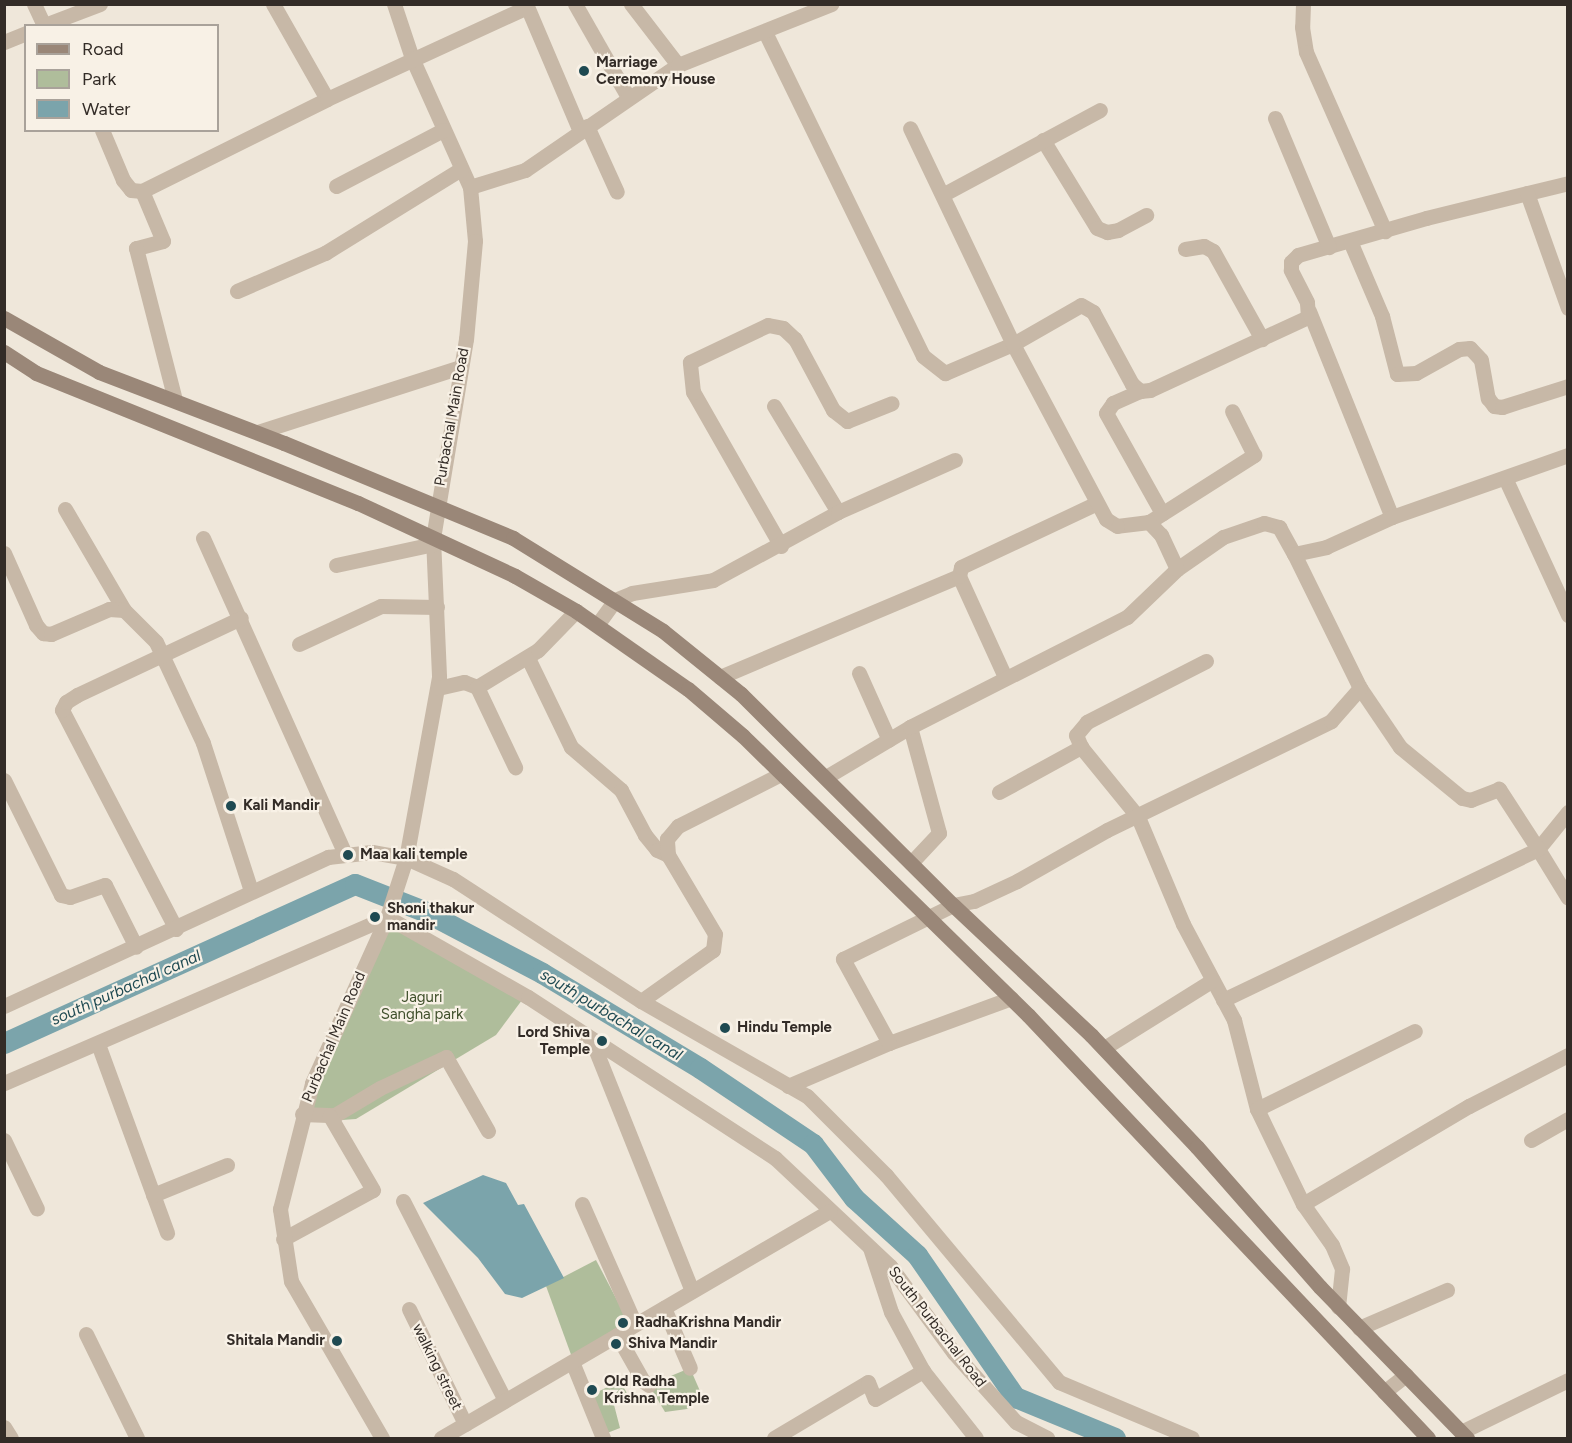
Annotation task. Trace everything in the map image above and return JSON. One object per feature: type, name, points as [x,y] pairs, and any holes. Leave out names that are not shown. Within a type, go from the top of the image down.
[{"type":"main road","points":[[4,318],[99,372],[258,432],[437,504],[543,554],[663,631],[720,676],[826,777],[952,905],[1104,1048],[1338,1307],[1464,1435]]},
{"type":"main road","points":[[4,352],[36,373],[347,499],[433,541],[515,576],[576,610],[688,689],[781,774],[927,920],[1011,998],[1127,1115],[1428,1438]]},
{"type":"street","points":[[34,4],[50,24],[100,4]]},
{"type":"street","points":[[273,4],[327,99]]},
{"type":"street","name":"Purbachal Main Road","points":[[382,1438],[291,1281],[279,1209],[302,1114],[314,1076],[389,914],[405,862],[438,688],[433,541],[437,504],[461,367],[475,241],[470,187],[412,58],[394,4]]},
{"type":"street","points":[[575,4],[628,97]]},
{"type":"street","points":[[631,4],[678,65]]},
{"type":"street","points":[[470,187],[525,170],[628,97],[678,65],[831,4]]},
{"type":"street","points":[[1303,4],[1302,27],[1306,52],[1385,231]]},
{"type":"street","points":[[103,132],[123,180],[131,190],[142,191],[412,58],[527,6],[583,129],[617,192]]},
{"type":"street","points":[[765,32],[923,356],[945,373],[1013,344],[1082,305],[1088,306],[1140,391]]},
{"type":"street","points":[[4,42],[24,34]]},
{"type":"street","points":[[944,194],[1100,110]]},
{"type":"street","points":[[1275,118],[1329,247]]},
{"type":"street","points":[[910,128],[944,194],[1013,344],[1097,503],[1112,524],[1155,517],[1254,455],[1232,411]]},
{"type":"street","points":[[336,186],[444,130]]},
{"type":"street","points":[[1043,140],[1097,228],[1107,232],[1118,230],[1146,215]]},
{"type":"street","points":[[237,291],[325,253],[461,169]]},
{"type":"street","points":[[1392,517],[1291,262],[1298,255],[1568,183]]},
{"type":"street","points":[[142,191],[163,241],[136,248],[175,400]]},
{"type":"street","points":[[1527,193],[1563,281],[1568,308]]},
{"type":"street","points":[[1350,241],[1382,316],[1391,363],[1397,374],[1416,373],[1459,350],[1470,348],[1481,360],[1488,398],[1494,406],[1502,408],[1568,386]]},
{"type":"street","points":[[1185,249],[1204,246],[1214,251],[1262,339]]},
{"type":"street","points":[[1177,569],[1106,413],[1113,403],[1140,391],[1150,390],[1301,322],[1309,311]]},
{"type":"street","points":[[781,546],[693,392],[690,362],[768,325],[783,328],[795,339],[833,410],[847,421],[892,403]]},
{"type":"street","points":[[258,432],[461,367]]},
{"type":"street","points":[[774,406],[838,512]]},
{"type":"street","points":[[1294,554],[1326,547],[1392,517],[1506,480],[1568,455]]},
{"type":"street","points":[[597,625],[615,600],[632,592],[713,580],[781,546],[838,512],[955,460]]},
{"type":"street","points":[[1506,480],[1568,615]]},
{"type":"street","points":[[1005,677],[959,576],[961,567],[971,560],[1097,503]]},
{"type":"street","points":[[65,509],[124,610],[148,632],[163,655],[203,744],[251,891]]},
{"type":"street","points":[[826,777],[910,727],[1127,617],[1177,569],[1223,537],[1264,523],[1279,527],[1360,688],[1400,747],[1451,792],[1471,800],[1491,789],[1505,794],[1568,898]]},
{"type":"street","points":[[203,538],[241,618],[344,852]]},
{"type":"street","points":[[336,565],[433,541]]},
{"type":"street","points":[[4,553],[36,625],[43,633],[51,634],[109,609],[124,610]]},
{"type":"street","points":[[720,676],[959,576]]},
{"type":"street","points":[[299,644],[381,606],[437,608]]},
{"type":"street","points":[[477,687],[528,658],[576,610]]},
{"type":"street","points":[[176,929],[62,710],[66,702],[77,695],[241,618]]},
{"type":"street","points":[[528,658],[571,747],[621,790],[645,836],[657,850],[668,855]]},
{"type":"street","points":[[1206,661],[1087,722],[1076,735],[1081,747],[1138,817],[1183,924],[1234,1020],[1257,1109],[1303,1204],[1332,1245],[1342,1269],[1338,1307]]},
{"type":"street","points":[[859,672],[889,740]]},
{"type":"street","points":[[438,688],[464,682],[477,687],[515,766]]},
{"type":"street","points":[[889,1043],[843,959],[927,920],[952,905],[993,893],[1138,817],[1331,721],[1360,688]]},
{"type":"street","points":[[910,727],[939,833],[911,863]]},
{"type":"street","points":[[999,792],[1081,747]]},
{"type":"street","points":[[641,1001],[713,951],[715,934],[668,855],[667,839],[678,826],[781,774]]},
{"type":"street","points":[[4,780],[61,895],[70,897],[95,885],[105,885],[136,947]]},
{"type":"street","points":[[1223,1000],[1538,849],[1568,812]]},
{"type":"street","points":[[4,1006],[176,929],[251,891],[344,852],[405,862],[460,884],[641,1001],[807,1096],[886,1175],[1059,1382],[1192,1438]]},
{"type":"street","points":[[4,1083],[98,1044],[389,914]]},
{"type":"street","name":"South Purbachal Road","points":[[389,914],[528,997],[592,1041],[775,1158],[890,1266],[954,1353],[1016,1422],[1047,1438]]},
{"type":"street","points":[[1104,1048],[1213,980]]},
{"type":"street","points":[[788,1086],[889,1043],[1011,998]]},
{"type":"street","points":[[1257,1109],[1415,1031]]},
{"type":"street","points":[[592,1041],[693,1291]]},
{"type":"street","points":[[98,1044],[167,1233]]},
{"type":"street","points":[[1303,1204],[1469,1106],[1568,1055]]},
{"type":"street","points":[[302,1114],[330,1116],[380,1088],[446,1057],[488,1131]]},
{"type":"street","points":[[283,1239],[373,1190],[330,1116]]},
{"type":"street","points":[[1531,1140],[1568,1119]]},
{"type":"street","points":[[4,1140],[37,1209]]},
{"type":"street","points":[[153,1195],[228,1166]]},
{"type":"street","points":[[403,1201],[505,1400]]},
{"type":"street","points":[[582,1204],[635,1324]]},
{"type":"street","points":[[441,1438],[505,1400],[573,1364],[635,1324],[829,1211]]},
{"type":"street","points":[[870,1248],[891,1312],[923,1371],[976,1438]]},
{"type":"street","points":[[1359,1328],[1447,1290]]},
{"type":"street","points":[[664,1308],[690,1368]]},
{"type":"street","name":"walking street","points":[[409,1309],[465,1424]]},
{"type":"street","points":[[86,1334],[137,1438]]},
{"type":"street","points":[[617,1335],[643,1381],[649,1385]]},
{"type":"street","points":[[573,1364],[603,1438]]},
{"type":"street","points":[[774,1438],[868,1383],[875,1399],[923,1371]]},
{"type":"street","points":[[1384,1392],[1406,1375]]},
{"type":"street","points":[[1464,1435],[1568,1380]]},
{"type":"street","points":[[4,1427],[11,1438]]},
{"type":"green space","name":"Jaguri Sangha park","points":[[392,923],[528,992],[496,1035],[356,1119],[328,1121],[309,1116],[315,1085]]},
{"type":"green space","points":[[596,1260],[629,1323],[573,1360],[546,1286]]},
{"type":"green space","points":[[690,1368],[703,1398],[687,1409],[665,1412],[649,1385]]},
{"type":"green space","points":[[620,1381],[628,1395],[613,1401],[620,1428],[602,1435],[587,1397]]},
{"type":"water","points":[[483,1175],[506,1183],[518,1205],[524,1204],[564,1278],[522,1298],[505,1294],[478,1258],[423,1203]]},
{"type":"waterway","name":"south purbachal canal","points":[[4,1043],[355,884],[426,912],[542,973],[700,1068],[813,1144],[854,1198],[917,1255],[1015,1397],[1115,1438]]},
{"type":"place","name":"Marriage Ceremony House","points":[[584,71]]},
{"type":"place","name":"Kali Mandir","points":[[231,806]]},
{"type":"place","name":"Maa kali temple","points":[[348,855]]},
{"type":"place","name":"Shoni thakur mandir","points":[[375,917]]},
{"type":"place","name":"Hindu Temple","points":[[725,1028]]},
{"type":"place","name":"Lord Shiva Temple","points":[[602,1041]]},
{"type":"place","name":"RadhaKrishna Mandir","points":[[623,1323]]},
{"type":"place","name":"Shitala Mandir","points":[[337,1341]]},
{"type":"place","name":"Shiva Mandir","points":[[616,1344]]},
{"type":"place","name":"Old Radha Krishna Temple","points":[[592,1390]]}]
